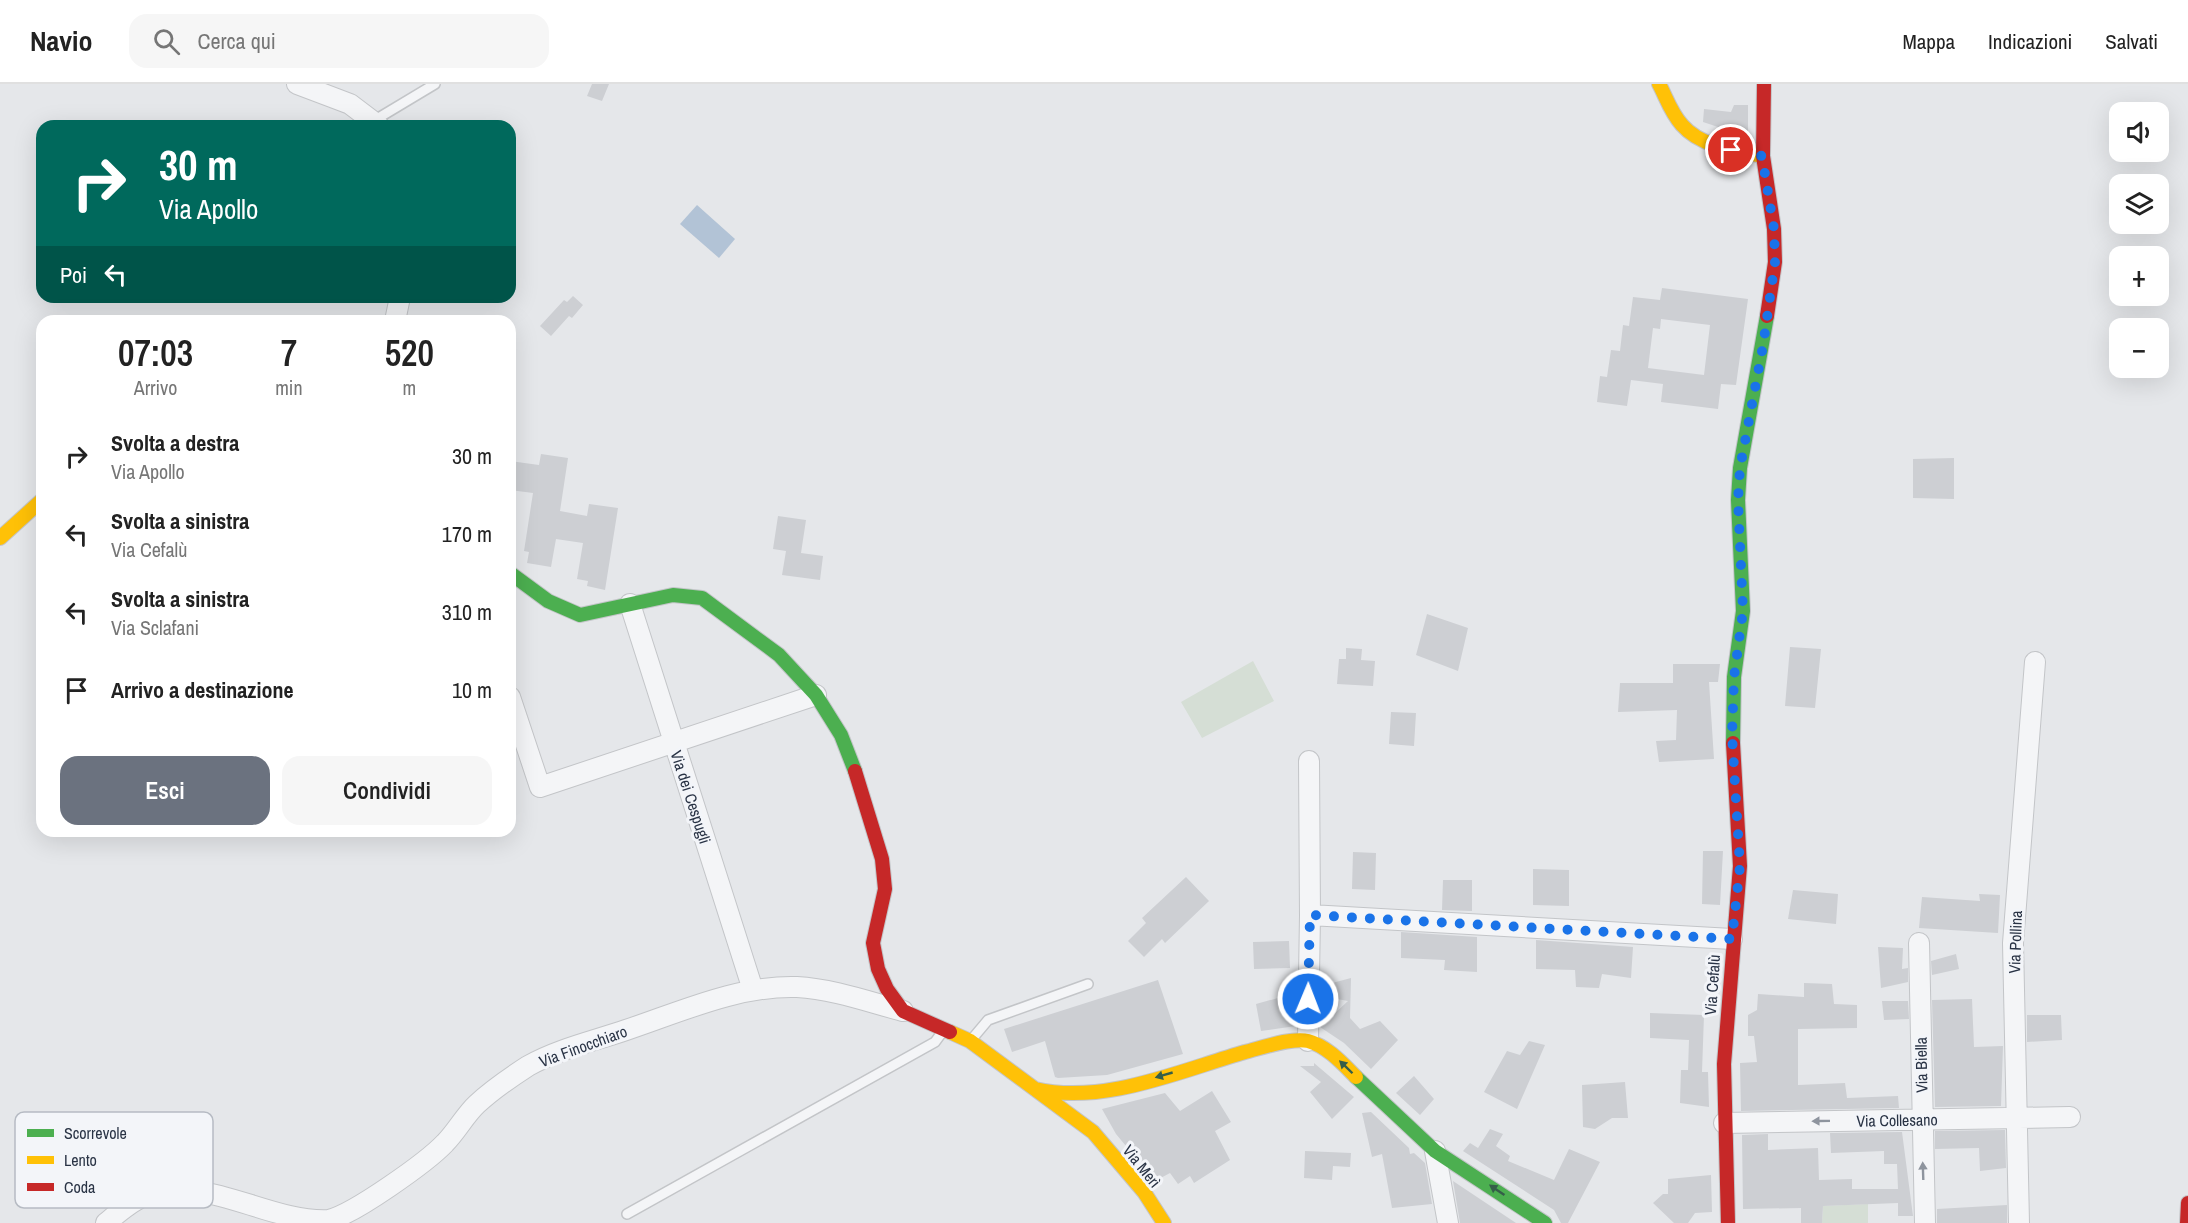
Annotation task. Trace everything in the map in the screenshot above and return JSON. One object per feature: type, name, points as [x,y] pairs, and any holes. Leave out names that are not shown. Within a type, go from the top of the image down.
[{"type":"main road","points":[[1659,84],[1685,128],[1703,140],[1731,150],[1762,156]]},
{"type":"main road","name":"Via Cefalù","points":[[1728,1217],[1724,1064],[1732,939],[1740,866],[1732,735],[1734,677],[1743,611],[1738,500],[1740,468],[1763,346],[1775,262],[1774,229],[1762,156],[1764,84]]},
{"type":"main road","points":[[0,538],[36,505]]},
{"type":"main road","points":[[516,577],[548,601],[580,615],[673,595],[702,598],[779,655],[816,695],[841,735],[860,783],[882,859],[885,889],[873,943],[878,969],[887,989],[903,1011]]},
{"type":"main road","name":"Via Merì","points":[[903,1011],[970,1041],[1093,1132],[1143,1192],[1164,1223]]},
{"type":"main road","points":[[1032,1088],[1058,1094],[1113,1090],[1274,1044],[1308,1041],[1333,1054],[1435,1151],[1545,1223]]},
{"type":"main road","points":[[1093,1132],[1090,1111],[1095,1101],[1113,1090]]},
{"type":"main road","points":[[2187,1223],[2188,1203]]},
{"type":"street","points":[[297,84],[350,104],[373,120]]},
{"type":"street","name":"Via dei Cespugli","points":[[630,604],[753,990]]},
{"type":"street","name":"Via Pollina","points":[[2019,1223],[2013,943],[2035,662]]},
{"type":"street","points":[[516,715],[540,787],[816,695]]},
{"type":"street","points":[[1308,1041],[1309,761]]},
{"type":"street","points":[[1310,915],[1732,939]]},
{"type":"street","name":"Via Biella","points":[[1919,943],[1925,1223]]},
{"type":"street","name":"Via Finocchiaro","points":[[213,1198],[280,1221],[328,1220],[348,1211],[424,1163],[446,1142],[476,1105],[529,1066],[562,1051],[753,990],[797,987],[846,995],[903,1011]]},
{"type":"street","name":"Via Collesano","points":[[1724,1123],[2070,1117]]},
{"type":"street","points":[[1435,1151],[1448,1223]]},
{"type":"street","name":"Via Finocchiaro","points":[[106,1223],[127,1208]]},
{"type":"lane","points":[[381,120],[435,84]]},
{"type":"lane","points":[[970,1041],[988,1020],[1088,984]]},
{"type":"lane","points":[[627,1214],[935,1042],[944,1029]]},
{"type":"shaded area","points":[[1253,661],[1274,701],[1202,738],[1181,702]]},
{"type":"shaded area","points":[[1868,1204],[1868,1223],[1822,1223],[1823,1206]]},
{"type":"water","points":[[697,205],[735,239],[719,258],[680,224]]},
{"type":"building","points":[[592,84],[609,84],[602,101],[587,96]]},
{"type":"building","points":[[1734,105],[1748,105],[1748,137],[1703,122],[1704,109],[1731,112]]},
{"type":"building","points":[[1662,288],[1748,299],[1736,385],[1721,384],[1718,409],[1661,402],[1663,384],[1631,380],[1627,406],[1597,402],[1600,376],[1607,377],[1611,350],[1620,351],[1623,325],[1629,326],[1633,297],[1660,300]],"holes":[[[1661,319],[1710,325],[1704,375],[1648,368],[1653,328],[1660,329]]]},
{"type":"building","points":[[573,296],[583,305],[572,318],[569,316],[551,336],[540,326],[564,300],[567,302]]},
{"type":"building","points":[[541,454],[568,458],[560,511],[587,516],[589,504],[618,508],[605,590],[587,586],[588,581],[577,579],[583,543],[556,539],[551,567],[527,563],[529,552],[524,551],[533,493],[516,491],[516,462],[539,465]]},
{"type":"building","points":[[1954,458],[1954,499],[1913,498],[1913,459]]},
{"type":"building","points":[[778,516],[806,520],[801,553],[823,556],[820,580],[782,575],[786,551],[773,549]]},
{"type":"building","points":[[1427,614],[1468,628],[1458,671],[1416,655]]},
{"type":"building","points":[[1790,647],[1821,649],[1815,708],[1785,706]]},
{"type":"building","points":[[1346,648],[1362,649],[1361,660],[1375,661],[1373,686],[1337,684],[1339,659],[1346,659]]},
{"type":"building","points":[[1673,664],[1720,664],[1718,682],[1709,682],[1714,759],[1659,762],[1656,741],[1676,740],[1677,710],[1618,712],[1620,683],[1673,683]]},
{"type":"building","points":[[1391,712],[1416,713],[1414,746],[1389,744]]},
{"type":"building","points":[[1703,851],[1723,851],[1720,905],[1702,904]]},
{"type":"building","points":[[1353,852],[1376,853],[1375,890],[1352,889]]},
{"type":"building","points":[[1533,869],[1569,870],[1569,906],[1533,905]]},
{"type":"building","points":[[1186,877],[1209,901],[1165,943],[1162,939],[1144,957],[1128,941],[1146,923],[1142,918]]},
{"type":"building","points":[[1443,880],[1472,880],[1472,911],[1442,910]]},
{"type":"building","points":[[1793,890],[1838,894],[1836,924],[1788,919]]},
{"type":"building","points":[[1979,894],[2000,895],[1998,933],[1919,928],[1922,897],[1980,901]]},
{"type":"building","points":[[1401,932],[1477,937],[1477,972],[1444,970],[1445,960],[1401,958]]},
{"type":"building","points":[[1536,940],[1633,947],[1631,978],[1602,974],[1599,988],[1576,987],[1575,970],[1536,969]]},
{"type":"building","points":[[1289,941],[1290,968],[1254,969],[1253,942]]},
{"type":"building","points":[[1878,947],[1903,948],[1902,969],[1908,968],[1908,982],[1881,988]]},
{"type":"building","points":[[1956,954],[1959,969],[1932,975],[1931,961]]},
{"type":"building","points":[[1351,978],[1350,1018],[1360,1029],[1380,1021],[1398,1040],[1371,1069],[1344,1043],[1320,1027],[1348,1001],[1321,996],[1321,986]]},
{"type":"building","points":[[1158,980],[1183,1054],[1107,1075],[1058,1078],[1055,1077],[1045,1041],[1012,1052],[1004,1029]]},
{"type":"building","points":[[1804,983],[1832,984],[1834,1004],[1857,1005],[1857,1028],[1798,1029],[1798,1085],[1845,1083],[1847,1098],[1898,1096],[1899,1108],[1741,1111],[1740,1063],[1757,1062],[1754,1036],[1748,1036],[1748,1015],[1757,1010],[1758,994],[1804,997]]},
{"type":"building","points":[[1296,993],[1296,1026],[1261,1031],[1256,1004]]},
{"type":"building","points":[[1972,999],[1974,1047],[2003,1046],[2001,1106],[1935,1107],[1932,1000]]},
{"type":"building","points":[[1882,1001],[1908,1001],[1909,1019],[1884,1020]]},
{"type":"building","points":[[1650,1013],[1704,1015],[1702,1072],[1708,1072],[1709,1107],[1680,1103],[1681,1070],[1688,1070],[1689,1040],[1650,1038]]},
{"type":"building","points":[[2027,1015],[2061,1015],[2062,1040],[2027,1042]]},
{"type":"building","points":[[1529,1041],[1545,1045],[1517,1109],[1484,1092],[1507,1051],[1520,1055]]},
{"type":"building","points":[[1314,1063],[1354,1097],[1332,1119],[1310,1092],[1321,1082],[1300,1066],[1314,1066]]},
{"type":"building","points":[[1414,1076],[1434,1099],[1420,1115],[1396,1093]]},
{"type":"building","points":[[1625,1082],[1628,1118],[1612,1118],[1595,1129],[1583,1127],[1582,1085]]},
{"type":"building","points":[[1212,1091],[1231,1122],[1215,1131],[1230,1160],[1194,1183],[1190,1176],[1178,1184],[1170,1173],[1155,1181],[1116,1134],[1102,1109],[1165,1093],[1180,1111]]},
{"type":"building","points":[[1371,1112],[1409,1148],[1410,1154],[1414,1153],[1425,1163],[1432,1204],[1392,1208],[1382,1154],[1372,1157],[1362,1113]]},
{"type":"building","points":[[1490,1129],[1503,1134],[1496,1146],[1510,1156],[1508,1161],[1554,1180],[1569,1149],[1600,1162],[1568,1223],[1561,1223],[1554,1210],[1463,1151],[1470,1143],[1478,1148]]},
{"type":"building","points":[[2005,1130],[2006,1168],[1980,1171],[1979,1148],[1935,1149],[1935,1131]]},
{"type":"building","points":[[1902,1132],[1913,1216],[1898,1216],[1898,1203],[1823,1206],[1822,1223],[1801,1223],[1801,1208],[1743,1209],[1742,1135],[1768,1134],[1768,1150],[1818,1148],[1819,1180],[1852,1179],[1852,1189],[1898,1189],[1897,1164],[1884,1164],[1884,1151],[1831,1153],[1830,1133]]},
{"type":"building","points":[[1305,1151],[1351,1153],[1350,1167],[1333,1166],[1332,1180],[1304,1178]]},
{"type":"building","points":[[1711,1175],[1712,1212],[1695,1213],[1688,1223],[1674,1223],[1653,1203],[1663,1194],[1668,1194],[1668,1179]]},
{"type":"building","points":[[1453,1181],[1516,1223],[1460,1223]]},
{"type":"building","points":[[2007,1205],[2007,1223],[1937,1223],[1937,1209]]},
{"type":"traffic: fast","points":[[1733,743],[1734,677],[1743,611],[1738,500],[1740,468],[1767,316]]},
{"type":"traffic: fast","points":[[516,577],[548,601],[580,615],[673,595],[702,598],[779,655],[816,695],[841,735],[855,771]]},
{"type":"traffic: fast","points":[[1356,1077],[1435,1151],[1545,1223]]},
{"type":"traffic: slow","points":[[1659,84],[1675,115],[1690,132],[1720,147],[1763,156]]},
{"type":"traffic: slow","points":[[0,538],[36,505]]},
{"type":"traffic: slow","points":[[950,1032],[970,1041],[1093,1132],[1144,1192],[1164,1223]]},
{"type":"traffic: slow","points":[[1035,1089],[1061,1093],[1088,1093],[1114,1089],[1141,1084],[1245,1052],[1301,1040],[1315,1043],[1328,1051],[1356,1077]]},
{"type":"traffic: jam","points":[[1764,84],[1763,156],[1774,229],[1775,262],[1767,316]]},
{"type":"traffic: jam","points":[[1728,1223],[1724,1064],[1740,866],[1733,743]]},
{"type":"traffic: jam","points":[[855,771],[882,859],[885,889],[873,943],[878,969],[887,989],[903,1011],[950,1032]]},
{"type":"traffic: jam","points":[[2187,1223],[2188,1203]]},
{"type":"route","points":[[1308,999],[1310,915],[1732,939],[1740,866],[1732,735],[1734,677],[1743,611],[1738,500],[1740,468],[1772,296],[1775,262],[1774,229],[1762,156],[1731,150]]}]
